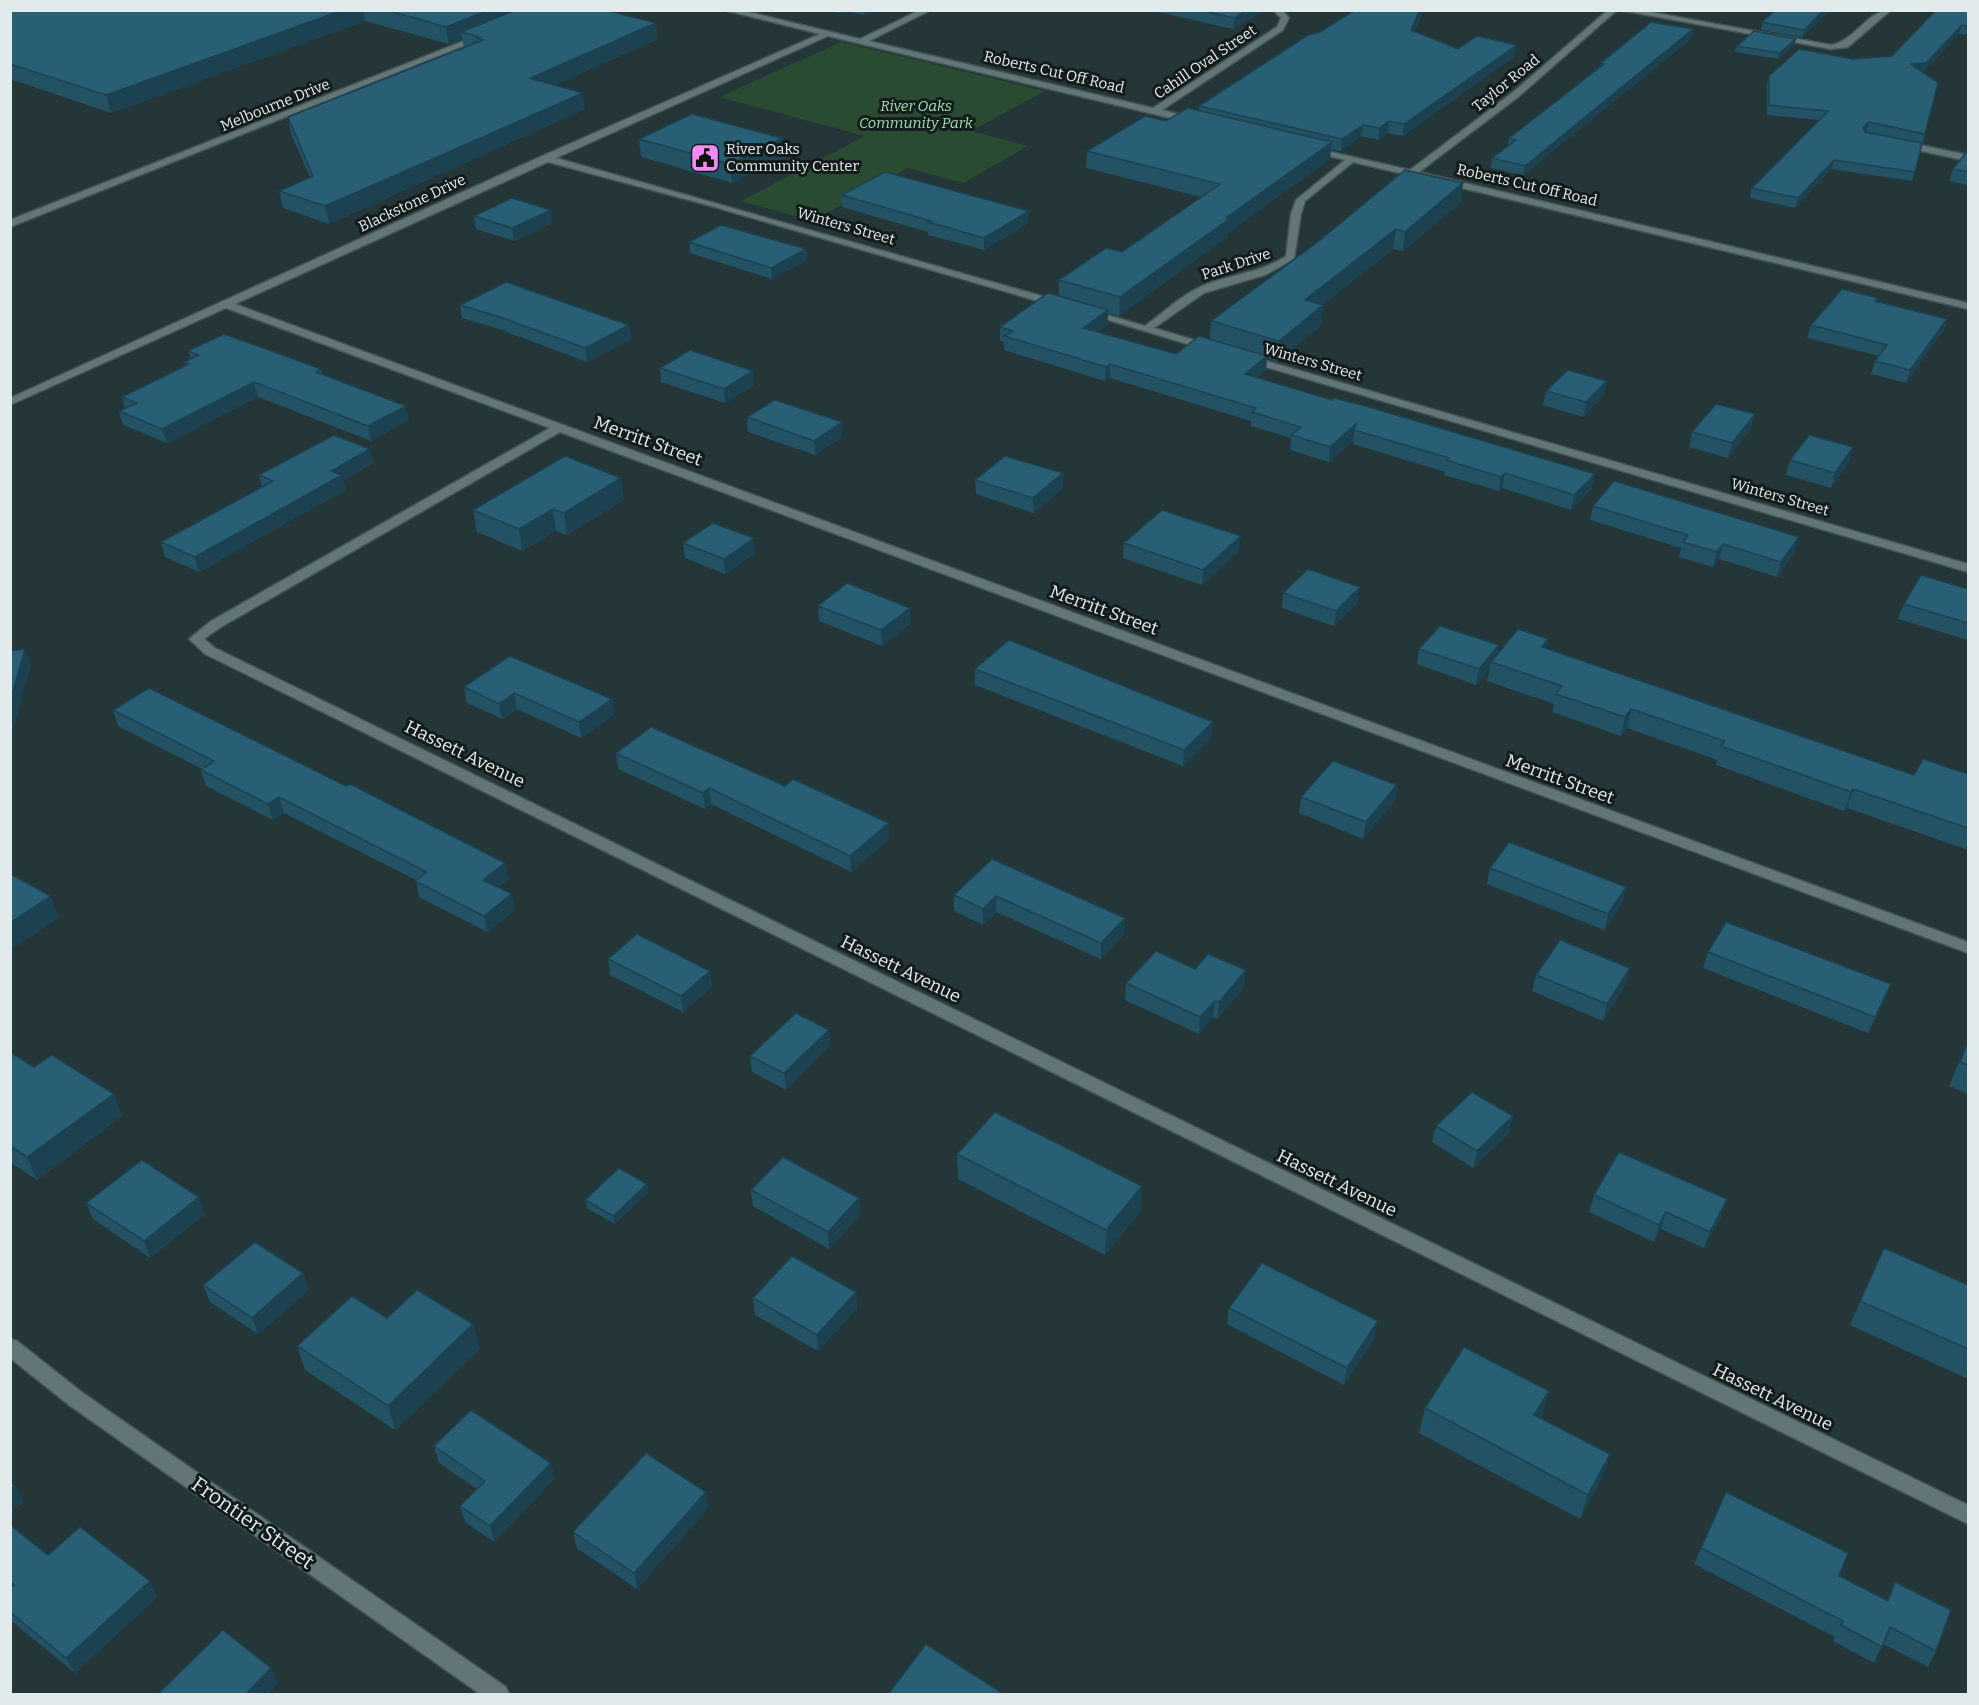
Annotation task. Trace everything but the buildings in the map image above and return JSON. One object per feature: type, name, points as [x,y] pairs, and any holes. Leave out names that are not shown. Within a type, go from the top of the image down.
[{"type":"street","name":"Roberts Cut Off Road","points":[[728,10],[1201,122]]},
{"type":"street","points":[[860,42],[927,10]]},
{"type":"street","name":"Cahill Oval Street","points":[[1155,111],[1280,28],[1285,18],[1277,10]]},
{"type":"street","name":"Taylor Road","points":[[1412,173],[1515,95],[1613,10]]},
{"type":"street","points":[[1624,10],[1831,47],[1845,45],[1887,10]]},
{"type":"street","name":"Melbourne Drive","points":[[10,224],[495,32]]},
{"type":"street","name":"Blackstone Drive","points":[[10,402],[545,158],[827,34]]},
{"type":"street","points":[[1889,141],[1968,158]]},
{"type":"street","name":"Roberts Cut Off Road","points":[[1305,147],[1968,306]]},
{"type":"street","name":"Winters Street","points":[[545,158],[714,204],[1968,568]]},
{"type":"street","name":"Park Drive","points":[[1147,330],[1195,294],[1211,286],[1266,272],[1291,257],[1295,221],[1301,200],[1352,158]]},
{"type":"street","name":"Merritt Street","points":[[227,305],[1968,948]]},
{"type":"street","name":"Hassett Avenue","points":[[560,428],[226,618],[196,639],[210,651],[1968,1515]]},
{"type":"street","name":"Frontier Street","points":[[10,1347],[76,1399],[498,1695]]},
{"type":"green space","name":"River Oaks Community Park","points":[[841,42],[1045,91],[971,131],[1028,146],[963,183],[908,168],[813,221],[741,201],[865,136],[719,97]]},
{"type":"place","name":"River Oaks Community Center","points":[[705,158]]}]
